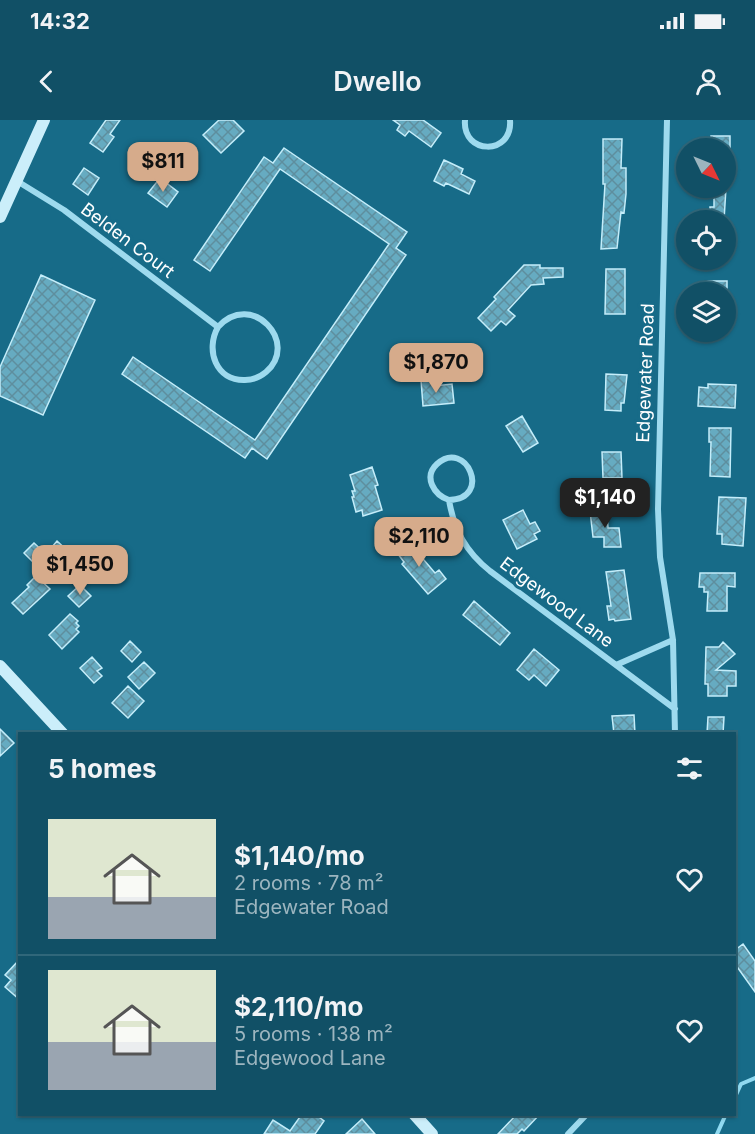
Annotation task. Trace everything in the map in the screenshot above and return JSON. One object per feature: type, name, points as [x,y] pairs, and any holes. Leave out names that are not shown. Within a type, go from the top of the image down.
[{"type":"main road","points":[[0,217],[44,120]]},
{"type":"main road","points":[[0,666],[61,732]]},
{"type":"main road","points":[[416,1116],[432,1134]]},
{"type":"street","points":[[465,120],[466,131],[471,140],[488,147],[498,145],[505,139],[510,120]]},
{"type":"street","name":"Edgewater Road","points":[[667,120],[658,509],[660,556],[673,640],[675,732]]},
{"type":"street","name":"Belden Court","points":[[16,181],[64,210],[218,327]]},
{"type":"street","points":[[242,314],[256,316],[267,323],[277,342],[276,356],[270,368],[259,377],[246,380],[233,378],[221,371],[214,360],[211,347],[218,327],[228,318],[242,314]]},
{"type":"street","name":"Edgewood Lane","points":[[452,458],[465,463],[470,468],[473,481],[467,493],[456,500],[449,500],[436,494],[431,474],[439,462],[452,458]]},
{"type":"street","name":"Edgewood Lane","points":[[449,500],[456,528],[463,542],[480,563],[675,709]]},
{"type":"street","name":"Edgewood Lane","points":[[616,665],[673,640]]},
{"type":"street","points":[[568,1134],[585,1116]]},
{"type":"building","points":[[106,120],[120,120],[110,134],[114,137],[103,152],[90,143]]},
{"type":"building","points":[[219,120],[233,120],[244,131],[221,153],[203,135]]},
{"type":"building","points":[[393,120],[423,120],[441,133],[431,147],[409,131],[405,136],[397,130],[400,125]]},
{"type":"building","points":[[711,136],[730,136],[730,138],[711,138]]},
{"type":"building","points":[[603,139],[622,139],[621,168],[626,168],[626,194],[624,213],[621,212],[617,248],[601,249],[605,184],[603,184]]},
{"type":"building","points":[[284,148],[407,232],[396,248],[406,255],[267,459],[252,448],[245,458],[122,374],[133,357],[255,440],[389,244],[280,169],[210,271],[194,260],[264,157],[273,163]]},
{"type":"building","points":[[444,160],[463,169],[461,174],[475,181],[469,194],[446,183],[444,186],[434,181]]},
{"type":"building","points":[[84,168],[99,178],[88,195],[73,184]]},
{"type":"building","points":[[160,178],[178,192],[167,207],[148,193]]},
{"type":"building","points":[[714,198],[725,198],[725,210],[710,210],[710,207],[714,207]]},
{"type":"building","points":[[524,265],[563,268],[563,277],[543,278],[544,284],[531,285],[508,310],[515,316],[506,325],[501,321],[491,331],[478,318]]},
{"type":"building","points":[[606,269],[625,269],[625,314],[605,314]]},
{"type":"building","points":[[41,275],[95,300],[43,415],[0,396],[0,367]]},
{"type":"building","points":[[606,374],[627,375],[621,411],[605,410]]},
{"type":"building","points":[[433,379],[434,386],[452,384],[454,403],[423,406],[421,380]]},
{"type":"building","points":[[708,384],[736,385],[735,408],[698,406],[699,387],[708,388]]},
{"type":"building","points":[[522,416],[538,443],[523,452],[506,426]]},
{"type":"building","points":[[709,428],[731,428],[730,477],[710,476]]},
{"type":"building","points":[[602,452],[621,452],[622,478],[603,478]]},
{"type":"building","points":[[372,467],[382,510],[363,516],[362,510],[356,512],[352,497],[354,497],[352,491],[355,491],[350,475]]},
{"type":"building","points":[[719,497],[746,498],[743,546],[722,544],[722,534],[717,534]]},
{"type":"building","points":[[523,510],[530,524],[535,522],[540,531],[534,534],[537,539],[517,549],[503,520]]},
{"type":"building","points":[[590,511],[607,511],[608,528],[619,528],[621,547],[604,547],[604,537],[593,537]]},
{"type":"building","points":[[407,540],[435,573],[439,570],[446,579],[428,594],[402,564],[404,562],[395,550]]},
{"type":"building","points":[[57,541],[70,553],[60,564],[55,560],[43,572],[24,553],[34,543],[46,554]]},
{"type":"building","points":[[624,570],[631,619],[609,620],[607,606],[611,606],[606,572]]},
{"type":"building","points":[[700,573],[735,573],[735,587],[727,586],[727,611],[707,611],[708,592],[704,592],[704,587],[699,587]]},
{"type":"building","points":[[36,576],[50,589],[23,614],[12,603],[29,587],[27,585]]},
{"type":"building","points":[[80,585],[91,596],[79,607],[68,596]]},
{"type":"building","points":[[474,601],[510,633],[500,645],[463,615]]},
{"type":"building","points":[[70,614],[78,621],[76,623],[79,626],[76,629],[79,632],[62,649],[49,635]]},
{"type":"building","points":[[130,641],[141,652],[132,662],[121,651]]},
{"type":"building","points":[[723,642],[735,654],[716,670],[736,671],[736,686],[727,686],[727,696],[708,696],[708,684],[705,684],[706,647],[719,647]]},
{"type":"building","points":[[534,649],[559,670],[546,686],[534,675],[529,680],[517,670]]},
{"type":"building","points":[[92,657],[102,668],[97,671],[102,676],[94,683],[80,668]]},
{"type":"building","points":[[144,662],[155,673],[139,689],[128,677]]},
{"type":"building","points":[[128,686],[144,701],[128,718],[112,703]]},
{"type":"building","points":[[634,715],[635,732],[614,732],[612,716]]},
{"type":"building","points":[[708,717],[724,717],[723,732],[707,732]]},
{"type":"building","points":[[0,729],[14,743],[0,756]]},
{"type":"building","points":[[743,944],[755,961],[755,992],[736,965],[736,949]]},
{"type":"building","points":[[18,961],[18,998],[5,987],[11,980],[5,975]]},
{"type":"building","points":[[301,1116],[318,1116],[324,1121],[315,1134],[264,1134],[273,1120],[290,1131]]},
{"type":"building","points":[[515,1116],[538,1116],[524,1131],[522,1129],[517,1134],[498,1134]]},
{"type":"building","points":[[362,1119],[375,1134],[346,1134]]},
{"type":"waterway","points":[[736,1095],[741,1084],[755,1078]]},
{"type":"waterway","points":[[717,1134],[725,1116]]}]
